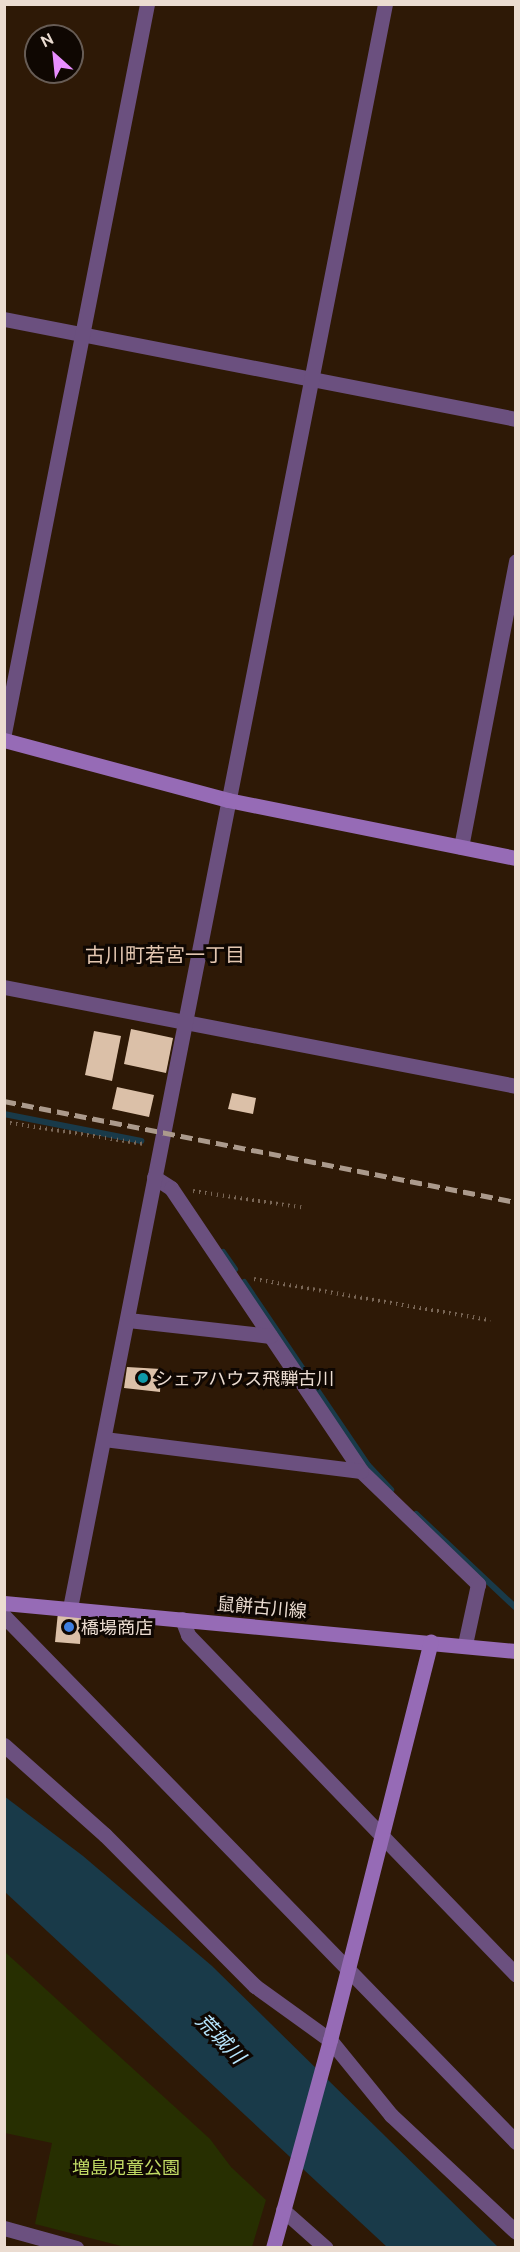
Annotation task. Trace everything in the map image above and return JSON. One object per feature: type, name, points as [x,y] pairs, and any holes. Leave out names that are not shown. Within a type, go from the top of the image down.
[{"type":"street","points":[[4,733],[80,334],[147,4]]},
{"type":"street","points":[[70,1608],[384,4]]},
{"type":"street","points":[[4,319],[516,419]]},
{"type":"street","points":[[461,847],[516,561]]},
{"type":"street","points":[[4,740],[228,800],[516,858]]},
{"type":"street","points":[[4,987],[516,1086]]},
{"type":"street","points":[[154,1177],[171,1188],[361,1471],[478,1584],[465,1644]]},
{"type":"street","points":[[128,1320],[270,1336]]},
{"type":"street","points":[[104,1438],[361,1471]]},
{"type":"street","name":"鼠餅古川線","points":[[4,1603],[465,1644],[516,1651]]},
{"type":"street","points":[[4,1616],[516,2142]]},
{"type":"street","points":[[182,1619],[188,1635],[516,1975]]},
{"type":"street","points":[[273,2247],[328,2046],[346,1968],[431,1642]]},
{"type":"street","points":[[4,1745],[105,1835],[255,1986],[328,2046],[391,2115],[516,2232]]},
{"type":"street","points":[[283,2210],[326,2247]]},
{"type":"street","points":[[4,2228],[76,2247]]},
{"type":"path","points":[[4,1122],[159,1147]]},
{"type":"path","points":[[171,1188],[305,1208]]},
{"type":"path","points":[[229,1275],[490,1320]]},
{"type":"green space","name":"増島児童公園","points":[[5,1952],[210,2139],[231,2167],[266,2200],[252,2247],[125,2247],[35,2224],[52,2143],[5,2133]]},
{"type":"water","name":"荒城川","points":[[4,1796],[83,1856],[212,1966],[498,2247],[387,2247],[5,1892]]},
{"type":"building","points":[[131,1029],[173,1038],[166,1073],[124,1064]]},
{"type":"building","points":[[94,1031],[121,1036],[112,1081],[85,1075]]},
{"type":"building","points":[[117,1087],[154,1095],[149,1117],[112,1109]]},
{"type":"building","points":[[232,1093],[256,1098],[253,1114],[228,1109]]},
{"type":"building","name":"シェアハウス飛騨古川","points":[[127,1367],[161,1369],[160,1392],[124,1388]]},
{"type":"building","name":"橋場商店","points":[[58,1612],[82,1612],[80,1644],[55,1642]]},
{"type":"waterway","points":[[4,1114],[141,1141]]},
{"type":"waterway","points":[[223,1252],[235,1269]]},
{"type":"waterway","points":[[244,1282],[368,1465],[391,1490]]},
{"type":"waterway","points":[[416,1514],[516,1608]]},
{"type":"railway","points":[[4,1101],[516,1202]]},
{"type":"place","name":"シェアハウス飛騨古川","points":[[143,1378]]},
{"type":"place","name":"橋場商店","points":[[69,1627]]},
{"type":"district","name":"古川町若宮一丁目","points":[[165,954]]}]
